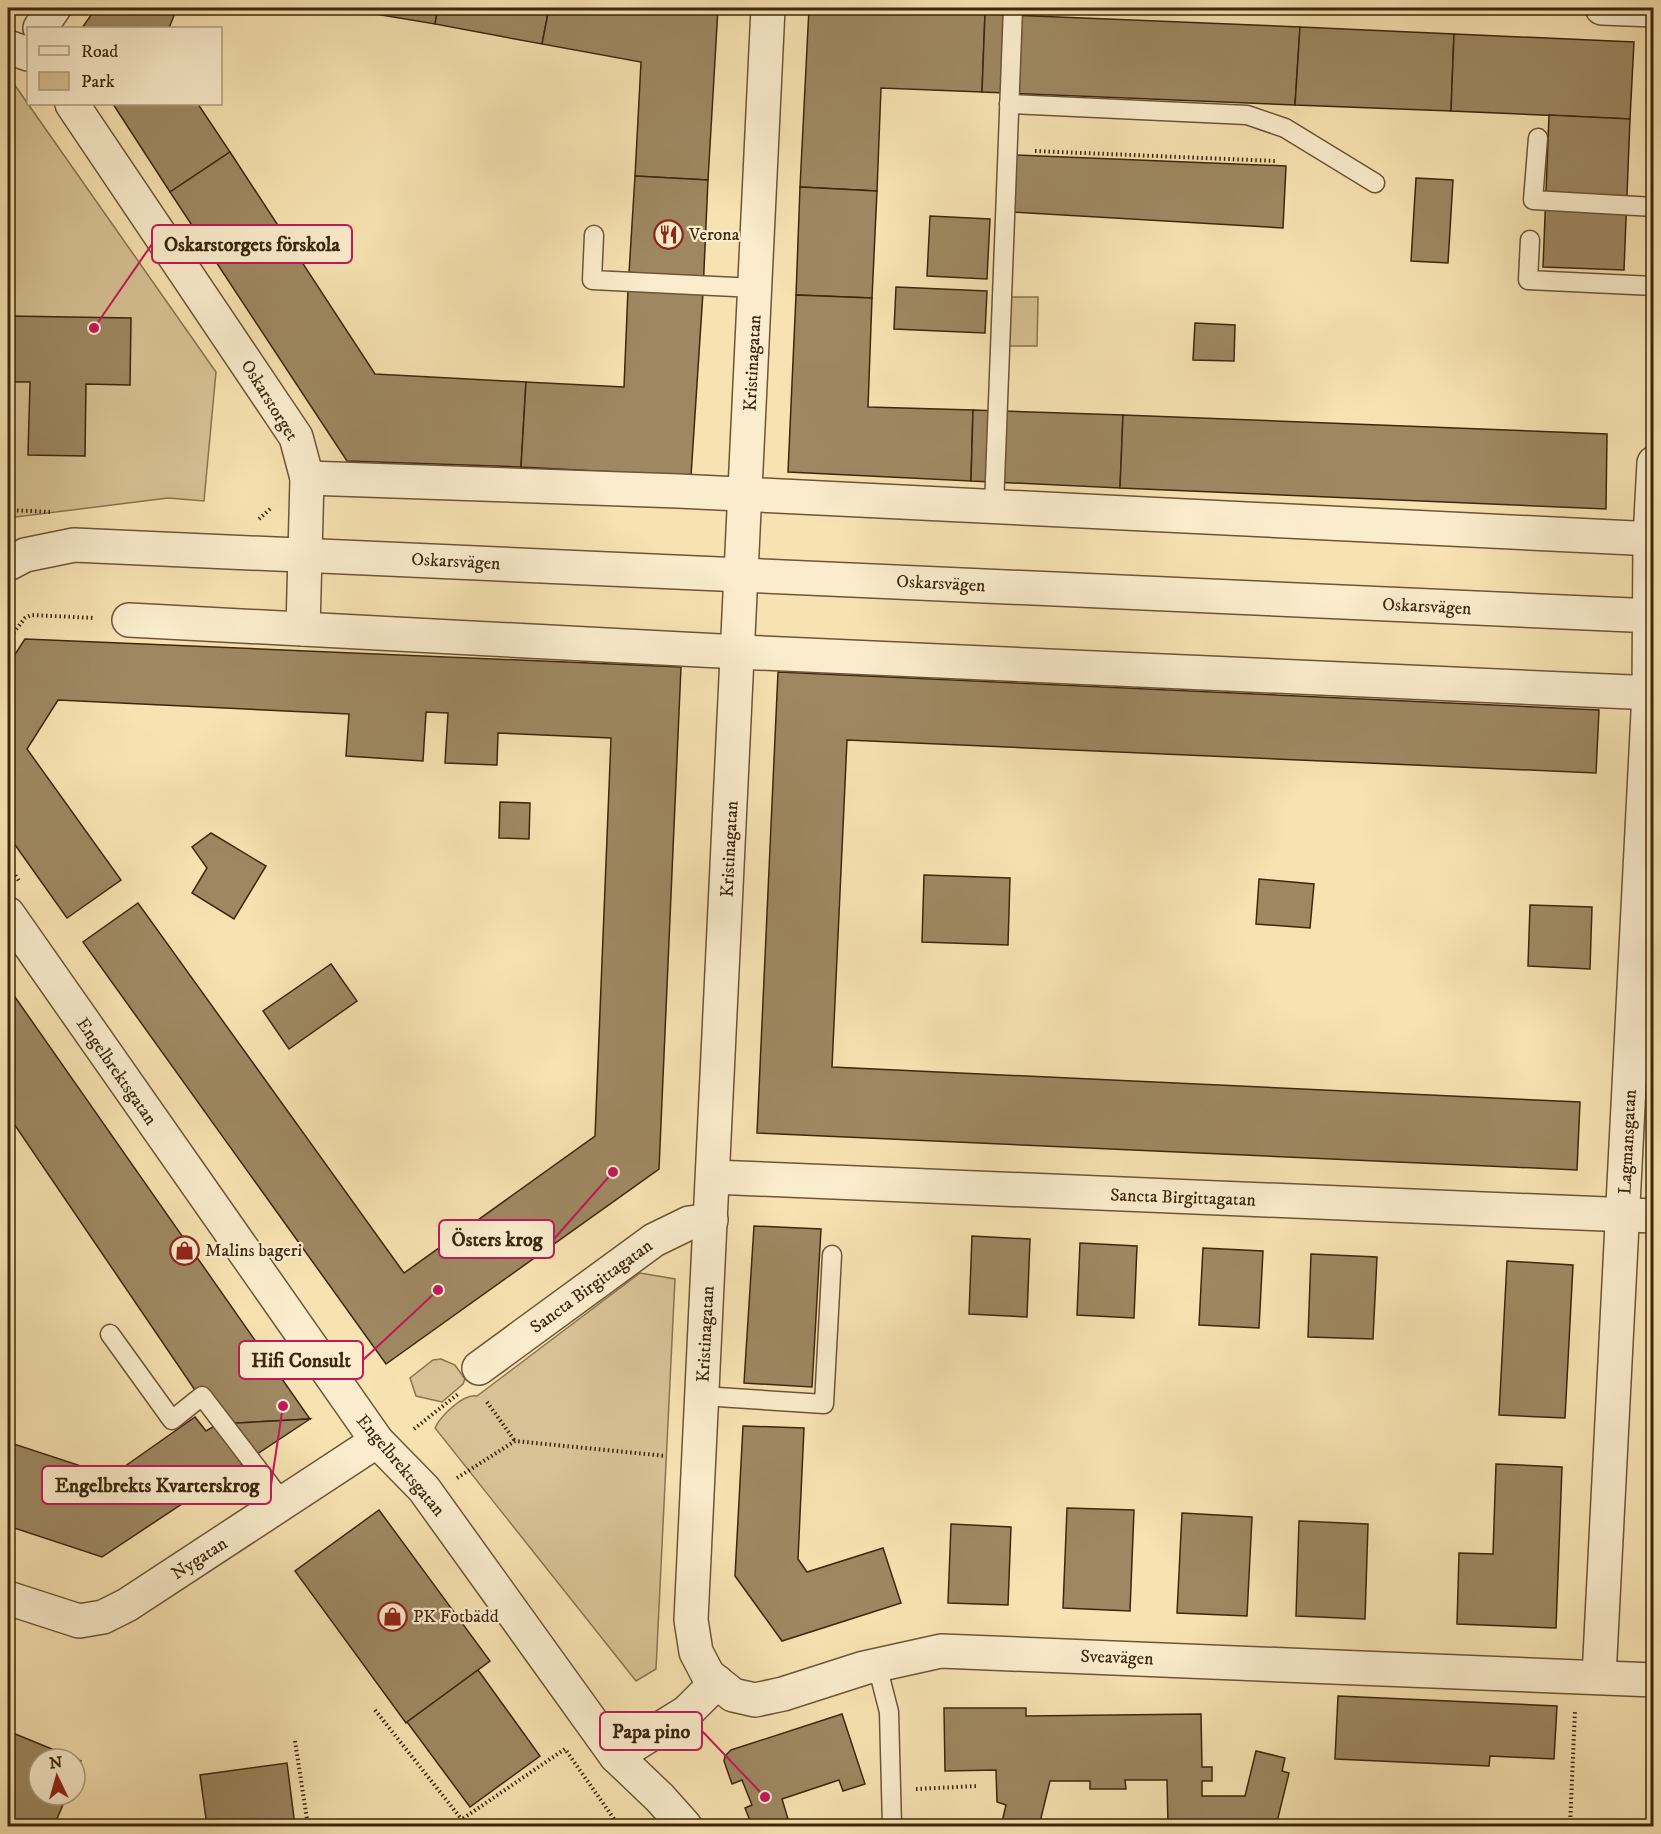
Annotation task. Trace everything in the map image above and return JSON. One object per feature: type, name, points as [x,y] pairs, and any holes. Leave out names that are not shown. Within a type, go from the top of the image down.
[{"type":"street","points":[[40,27],[54,8]]},
{"type":"street","name":"Kristinagatan","points":[[717,1682],[708,1675],[696,1652],[691,1620],[743,574],[768,8]]},
{"type":"street","points":[[1602,8],[1653,10]]},
{"type":"street","name":"Oskarstorget","points":[[73,105],[296,437],[307,478],[305,554]]},
{"type":"street","name":"Lagmansgatan","points":[[1588,1677],[1638,1215],[1651,693],[1653,463]]},
{"type":"street","points":[[307,478],[746,495],[1652,538]]},
{"type":"street","points":[[8,564],[25,555],[74,545],[305,554],[303,629]]},
{"type":"street","name":"Oskarsvägen","points":[[305,554],[1651,616]]},
{"type":"street","points":[[129,620],[739,652],[1651,693]]},
{"type":"street","name":"Engelbrektsgatan","points":[[8,914],[377,1441],[424,1489],[616,1756],[660,1798],[685,1827]]},
{"type":"street","name":"Sancta Birgittagatan","points":[[713,1177],[1638,1215]]},
{"type":"street","name":"Sancta Birgittagatan","points":[[476,1375],[654,1240],[689,1224],[711,1220]]},
{"type":"street","name":"Nygatan","points":[[8,1598],[79,1621],[103,1617],[127,1605],[377,1441]]},
{"type":"street","name":"Sveavägen","points":[[717,1682],[733,1695],[755,1700],[783,1694],[878,1665],[941,1651],[1653,1680]]},
{"type":"street","points":[[616,1756],[687,1712],[717,1682]]},
{"type":"lane","points":[[994,507],[1013,8]]},
{"type":"lane","points":[[1009,104],[1247,115],[1285,128],[1374,183]]},
{"type":"lane","points":[[1538,138],[1533,200],[1653,207]]},
{"type":"lane","points":[[594,235],[592,280],[755,288]]},
{"type":"lane","points":[[1530,240],[1528,280],[1653,286]]},
{"type":"lane","points":[[702,1396],[824,1404],[832,1255]]},
{"type":"lane","points":[[110,1334],[172,1420],[202,1396],[283,1502]]},
{"type":"lane","points":[[878,1665],[889,1712],[892,1827]]},
{"type":"path","points":[[1007,150],[1275,161]]},
{"type":"path","points":[[8,640],[15,628],[31,615],[129,620]]},
{"type":"path","points":[[8,864],[21,884]]},
{"type":"path","points":[[377,1441],[413,1429],[476,1375],[515,1441]]},
{"type":"path","points":[[406,1420],[419,1437]]},
{"type":"path","points":[[456,1478],[515,1441],[699,1459]]},
{"type":"path","points":[[449,1472],[462,1485]]},
{"type":"path","points":[[1570,1827],[1588,1677]]},
{"type":"path","points":[[375,1710],[463,1819],[467,1827]]},
{"type":"path","points":[[295,1741],[308,1827]]},
{"type":"path","points":[[452,1827],[565,1749],[619,1827]]},
{"type":"path","points":[[891,1790],[978,1786]]},
{"type":"green space","points":[[8,82],[14,84],[216,372],[204,501],[168,498],[8,518]]},
{"type":"green space","points":[[1009,297],[1038,297],[1037,346],[1008,346]]},
{"type":"green space","points":[[640,1273],[675,1279],[656,1669],[636,1681],[435,1428],[447,1412],[459,1402],[471,1396],[477,1396]]},
{"type":"green space","points":[[441,1359],[455,1365],[465,1379],[463,1384],[442,1402],[416,1396],[410,1378],[433,1360]]},
{"type":"building","points":[[96,8],[167,8],[175,13],[169,27],[83,27]]},
{"type":"building","points":[[339,8],[438,8],[435,24]]},
{"type":"building","points":[[438,8],[549,8],[542,44],[435,24]]},
{"type":"building","points":[[549,8],[718,8],[708,180],[635,176],[641,62],[542,44]]},
{"type":"building","points":[[809,8],[985,14],[982,92],[881,88],[877,191],[800,187]]},
{"type":"building","points":[[985,14],[1300,27],[1295,105],[982,92]]},
{"type":"building","points":[[1300,27],[1454,34],[1451,111],[1295,105]]},
{"type":"building","points":[[1454,34],[1634,42],[1630,119],[1451,111]]},
{"type":"building","points":[[114,105],[199,105],[230,152],[170,192]]},
{"type":"building","points":[[1549,115],[1630,119],[1624,270],[1543,267]]},
{"type":"building","points":[[230,152],[375,374],[526,382],[521,467],[347,461],[170,192]]},
{"type":"building","points":[[1013,155],[1286,166],[1283,228],[1011,212]]},
{"type":"building","points":[[635,176],[708,180],[703,292],[628,289]]},
{"type":"building","points":[[1416,178],[1453,180],[1448,263],[1411,261]]},
{"type":"building","points":[[800,187],[877,191],[872,298],[796,295]]},
{"type":"building","points":[[930,216],[990,219],[987,279],[927,276]]},
{"type":"building","points":[[896,287],[987,291],[985,333],[894,329]]},
{"type":"building","points":[[628,289],[703,292],[691,476],[521,467],[526,382],[624,387]]},
{"type":"building","points":[[796,295],[872,298],[868,407],[973,410],[971,481],[788,472]]},
{"type":"building","points":[[8,316],[131,318],[130,385],[86,384],[85,456],[28,455],[30,382],[8,382]]},
{"type":"building","points":[[1195,323],[1235,325],[1234,361],[1193,360]]},
{"type":"building","points":[[973,410],[1123,415],[1120,488],[971,481]]},
{"type":"building","points":[[1123,415],[1607,434],[1606,509],[1120,488]]},
{"type":"building","points":[[25,639],[681,667],[659,1169],[386,1364],[83,942],[138,903],[404,1273],[595,1136],[611,738],[498,733],[497,765],[445,763],[448,713],[426,712],[423,761],[346,756],[349,714],[58,700],[27,749],[121,880],[67,918],[8,835],[8,665]]},
{"type":"building","points":[[778,672],[1599,710],[1596,773],[847,740],[832,1067],[1580,1102],[1577,1170],[757,1133]]},
{"type":"building","points":[[500,802],[530,803],[529,839],[499,838]]},
{"type":"building","points":[[211,833],[266,866],[234,919],[192,893],[207,868],[192,847]]},
{"type":"building","points":[[924,875],[1010,878],[1008,945],[922,942]]},
{"type":"building","points":[[1259,879],[1314,884],[1310,928],[1256,924]]},
{"type":"building","points":[[1530,905],[1592,907],[1590,969],[1528,966]]},
{"type":"building","points":[[331,964],[357,1001],[289,1049],[263,1011]]},
{"type":"building","points":[[8,987],[310,1419],[218,1424],[8,1115]]},
{"type":"building","points":[[754,1226],[821,1229],[812,1387],[744,1383]]},
{"type":"building","points":[[972,1236],[1030,1239],[1027,1317],[969,1314]]},
{"type":"building","points":[[1080,1243],[1137,1246],[1134,1318],[1077,1315]]},
{"type":"building","points":[[1203,1248],[1263,1251],[1259,1328],[1199,1325]]},
{"type":"building","points":[[1311,1254],[1377,1257],[1373,1339],[1308,1337]]},
{"type":"building","points":[[1507,1261],[1573,1265],[1565,1418],[1499,1415]]},
{"type":"building","points":[[195,1417],[206,1431],[218,1424],[310,1419],[102,1557],[8,1526],[8,1442],[111,1476]]},
{"type":"building","points":[[743,1426],[804,1428],[798,1559],[807,1572],[883,1548],[901,1603],[782,1641],[735,1576]]},
{"type":"building","points":[[1496,1464],[1562,1467],[1556,1628],[1457,1624],[1459,1553],[1493,1554]]},
{"type":"building","points":[[1067,1508],[1134,1510],[1130,1611],[1063,1608]]},
{"type":"building","name":"PK Fotbädd","points":[[379,1510],[490,1661],[406,1723],[295,1571]]},
{"type":"building","points":[[1182,1513],[1252,1517],[1247,1616],[1177,1613]]},
{"type":"building","points":[[1299,1521],[1368,1524],[1365,1619],[1296,1616]]},
{"type":"building","points":[[951,1524],[1011,1527],[1008,1605],[948,1603]]},
{"type":"building","points":[[478,1670],[540,1756],[470,1807],[407,1722]]},
{"type":"building","points":[[1338,1696],[1557,1706],[1554,1759],[1490,1756],[1489,1766],[1335,1759]]},
{"type":"building","points":[[944,1708],[1026,1708],[1026,1716],[1201,1714],[1202,1767],[1212,1767],[1212,1781],[1202,1781],[1202,1796],[1245,1796],[1256,1751],[1285,1758],[1282,1771],[1289,1773],[1276,1826],[1168,1826],[1167,1780],[1125,1780],[1126,1789],[1090,1789],[1090,1781],[1050,1781],[1039,1826],[1001,1826],[1006,1805],[997,1802],[996,1770],[945,1771]]},
{"type":"building","points":[[842,1714],[865,1784],[843,1791],[839,1780],[782,1799],[788,1819],[775,1823],[776,1826],[765,1824],[752,1826],[745,1808],[752,1805],[742,1780],[732,1784],[724,1761],[725,1756],[731,1750]]},
{"type":"building","points":[[8,1731],[47,1747],[27,1747],[27,1807],[62,1807],[54,1826],[8,1826]]},
{"type":"building","points":[[287,1763],[295,1826],[207,1826],[200,1775]]},
{"type":"building","points":[[920,1822],[955,1822],[956,1826],[920,1826]]},
{"type":"place","name":"Verona","points":[[668,234]]},
{"type":"place","name":"Oskarstorgets förskola","points":[[94,328]]},
{"type":"place","name":"Östers krog","points":[[613,1172]]},
{"type":"place","name":"Malins bageri","points":[[184,1250]]},
{"type":"place","name":"Hifi Consult","points":[[438,1290]]},
{"type":"place","name":"Engelbrekts Kvarterskrog","points":[[283,1406]]},
{"type":"place","name":"PK Fotbädd","points":[[392,1616]]},
{"type":"place","name":"Papa pino","points":[[765,1797]]}]
